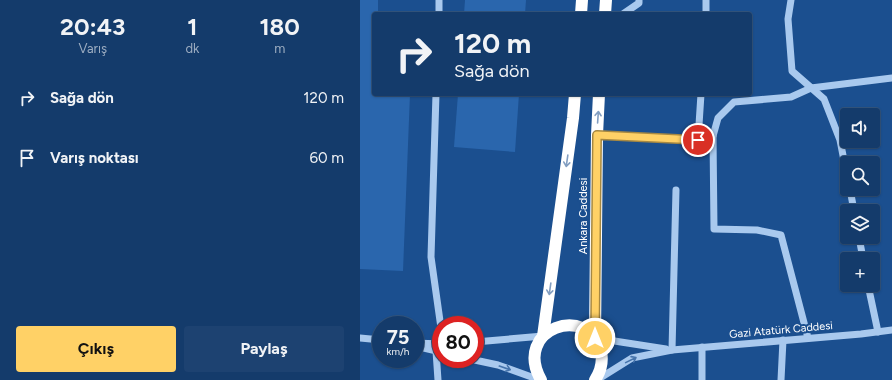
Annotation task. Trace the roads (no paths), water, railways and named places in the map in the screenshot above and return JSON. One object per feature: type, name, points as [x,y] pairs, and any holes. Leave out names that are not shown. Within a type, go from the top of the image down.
[{"type":"highway","points":[[581,12],[582,0]]},
{"type":"highway","points":[[605,12],[606,0]]},
{"type":"highway","name":"Ankara Caddesi","points":[[541,380],[536,372],[534,353],[543,336],[575,96]]},
{"type":"highway","name":"Ankara Caddesi","points":[[596,380],[602,366],[600,347],[595,338],[597,135],[599,96]]},
{"type":"highway","points":[[543,336],[552,329],[564,325],[576,326],[586,330],[595,338]]},
{"type":"street","points":[[438,12],[439,0]]},
{"type":"street","points":[[626,12],[639,3],[639,0]]},
{"type":"street","points":[[706,0],[706,12]]},
{"type":"street","points":[[790,0],[788,19],[792,71],[824,99],[840,140],[843,156]]},
{"type":"street","points":[[808,338],[781,235],[757,230],[714,230],[713,136],[718,118],[734,102],[791,97],[811,88],[892,78]]},
{"type":"street","points":[[436,96],[431,257],[439,316]]},
{"type":"street","points":[[698,140],[701,96]]},
{"type":"street","points":[[597,135],[698,140],[713,136]]},
{"type":"street","points":[[672,350],[676,190]]},
{"type":"street","points":[[869,292],[878,332]]},
{"type":"street","name":"Gazi Atatürk Caddesi","points":[[672,350],[892,330]]},
{"type":"street","points":[[484,341],[543,336]]},
{"type":"street","points":[[360,338],[372,339]]},
{"type":"street","points":[[595,338],[672,350]]},
{"type":"street","points":[[781,380],[783,340]]},
{"type":"street","points":[[702,347],[702,380]]},
{"type":"street","points":[[596,380],[632,358],[672,350]]},
{"type":"street","points":[[484,362],[498,365],[541,380]]},
{"type":"street","points":[[438,368],[438,380]]}]
